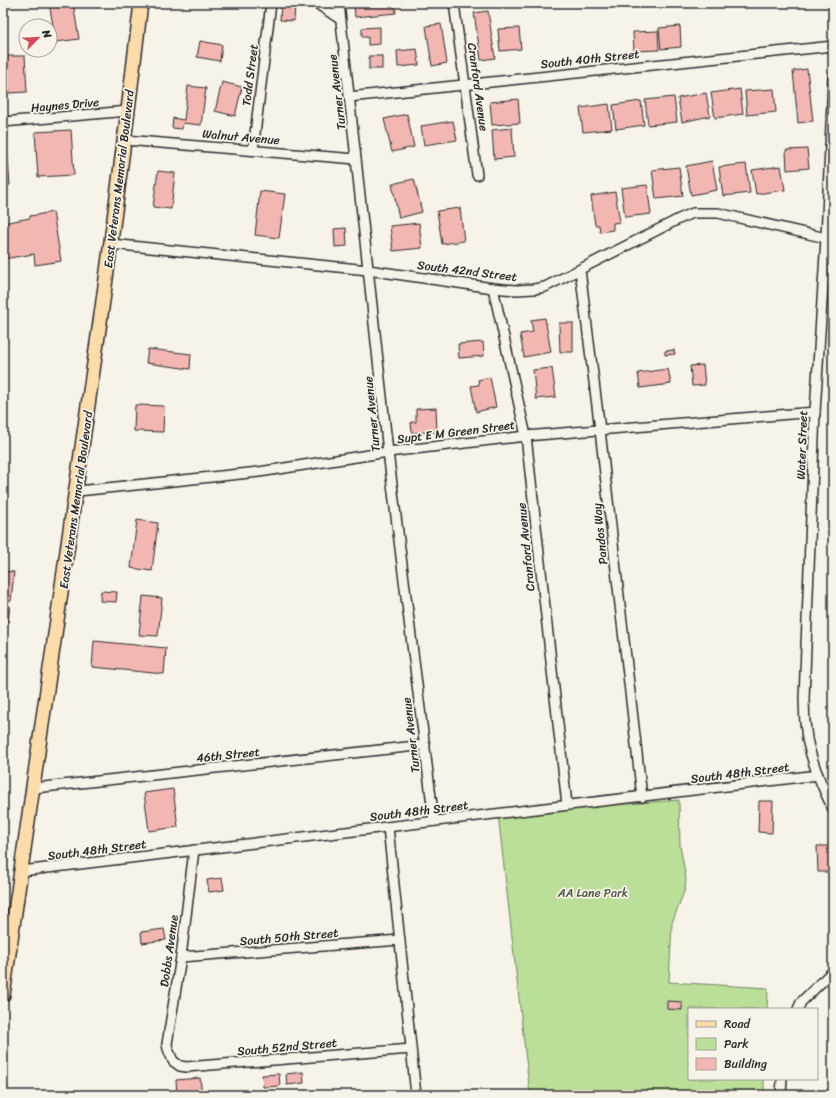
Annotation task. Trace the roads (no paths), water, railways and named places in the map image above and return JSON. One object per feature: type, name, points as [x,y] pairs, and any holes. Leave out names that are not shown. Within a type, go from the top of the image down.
[{"type":"main road","name":"East Veterans Memorial Boulevard","points":[[3,995],[78,491],[125,140],[141,3]]},
{"type":"street","name":"Todd Street","points":[[253,150],[271,3]]},
{"type":"street","points":[[316,3],[340,19]]},
{"type":"street","name":"Turner Avenue","points":[[338,3],[388,452],[434,821]]},
{"type":"street","name":"Cranford Avenue","points":[[454,3],[477,175]]},
{"type":"street","name":"South 40th Street","points":[[349,97],[833,46]]},
{"type":"street","name":"Water Street","points":[[833,78],[826,238],[815,412],[804,699],[807,738],[818,775],[833,809]]},
{"type":"street","name":"Haynes Drive","points":[[3,122],[128,111]]},
{"type":"street","name":"Walnut Avenue","points":[[125,140],[356,159]]},
{"type":"street","name":"South 42nd Street","points":[[111,244],[368,270],[493,288],[522,290],[545,287],[693,213],[718,213],[826,238]]},
{"type":"street","name":"Pandos Way","points":[[580,270],[642,797]]},
{"type":"street","name":"Cranford Avenue","points":[[493,288],[526,436],[567,806]]},
{"type":"street","name":"Supt E M Green Street","points":[[78,491],[259,472],[388,452],[526,436],[815,412]]},
{"type":"street","name":"46th Street","points":[[35,788],[425,745]]},
{"type":"street","name":"South 48th Street","points":[[22,871],[818,775]]},
{"type":"street","points":[[388,827],[416,1095]]},
{"type":"street","name":"Dobbs Avenue","points":[[170,1054],[168,1049],[168,1033],[181,957],[194,850]]},
{"type":"street","name":"South 50th Street","points":[[181,957],[400,940]]},
{"type":"street","points":[[798,1008],[801,1002],[833,971]]},
{"type":"street","name":"South 52nd Street","points":[[170,1054],[173,1061],[186,1068],[411,1049]]},
{"type":"street","points":[[781,1095],[782,1080]]},
{"type":"park label","name":"AA Lane Park","points":[[593,893]]}]
